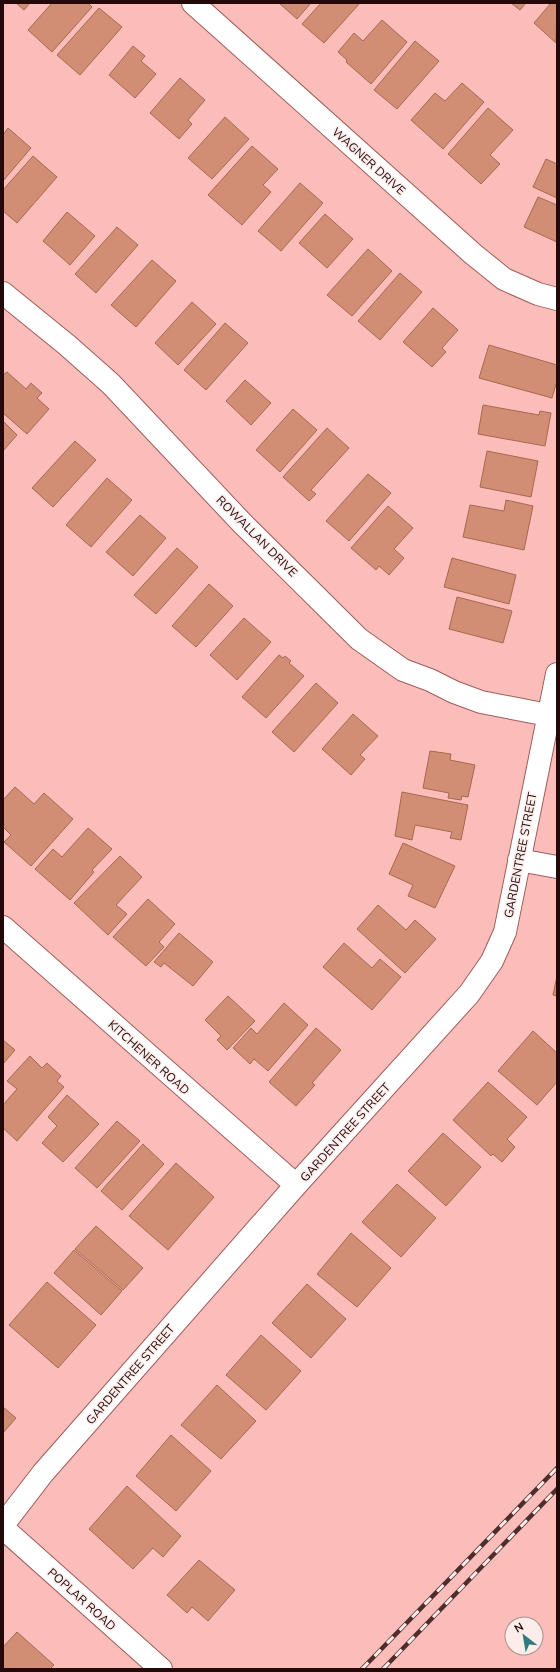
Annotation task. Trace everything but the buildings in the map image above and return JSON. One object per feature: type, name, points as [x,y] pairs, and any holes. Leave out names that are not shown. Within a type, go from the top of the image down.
[{"type":"street","name":"WAGNER DRIVE","points":[[193,3],[473,254],[504,279],[538,294],[557,299]]},
{"type":"street","name":"ROWALLAN DRIVE","points":[[3,293],[67,345],[111,384],[242,523],[360,639],[403,670],[430,680],[454,692],[481,702],[548,716]]},
{"type":"street","name":"GARDENTREE STREET","points":[[3,1525],[43,1473],[296,1185],[469,994],[492,961],[505,932],[557,674]]},
{"type":"street","points":[[519,860],[557,867]]},
{"type":"street","name":"KITCHENER ROAD","points":[[3,928],[296,1185]]},
{"type":"street","name":"POPLAR ROAD","points":[[3,1528],[161,1669]]},
{"type":"railway","points":[[362,1669],[557,1468]]},
{"type":"railway","points":[[383,1669],[557,1489]]}]
